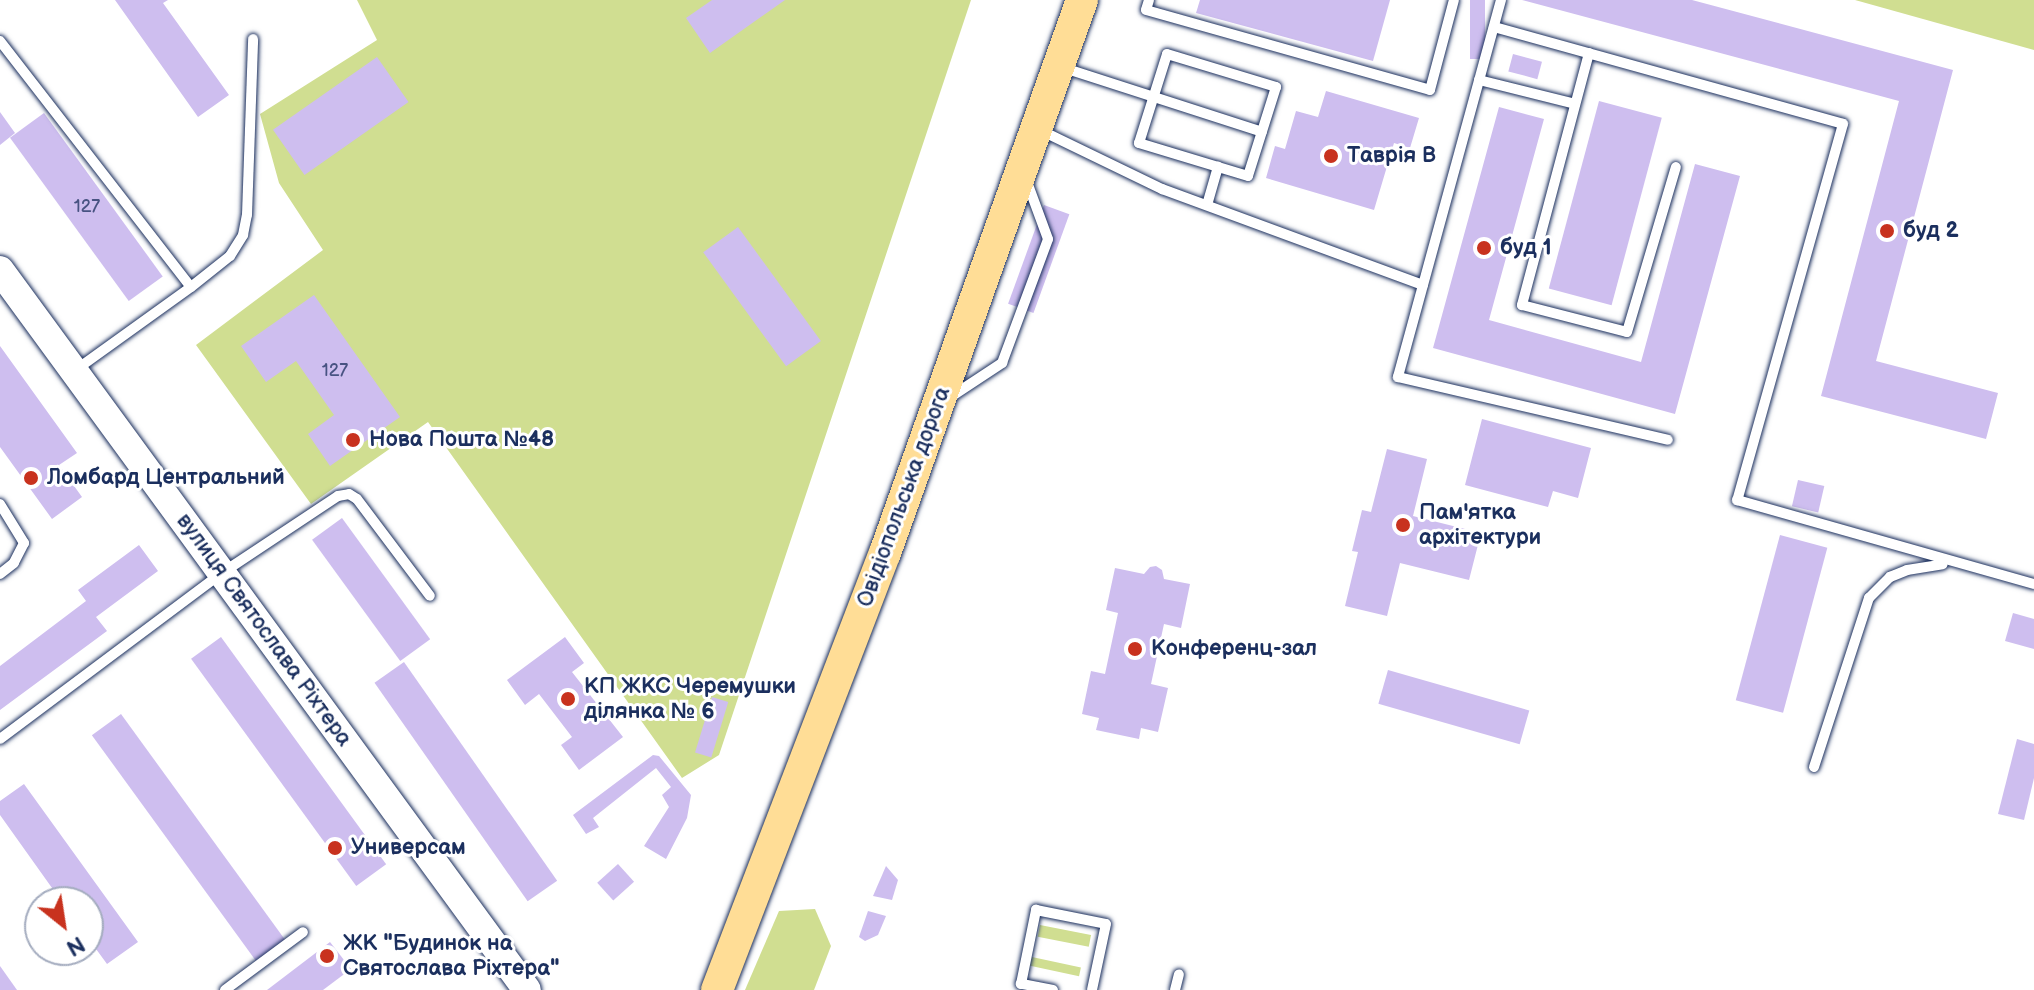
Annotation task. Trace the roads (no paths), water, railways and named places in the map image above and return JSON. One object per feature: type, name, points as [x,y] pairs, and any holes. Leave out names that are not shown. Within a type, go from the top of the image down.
[{"type":"main road","name":"Овідіопольська дорога","points":[[717,990],[885,553],[1059,66],[1075,4]]},
{"type":"main road","name":"вулиця Святослава Ріхтера","points":[[0,270],[527,990]]},
{"type":"lane","points":[[1149,0],[1146,10],[1430,90],[1454,0]]},
{"type":"lane","points":[[1501,0],[1398,377],[1668,440]]},
{"type":"lane","points":[[1494,27],[1843,124],[1737,500],[1949,563],[2034,584]]},
{"type":"lane","points":[[75,370],[230,256],[243,235],[247,215],[253,39]]},
{"type":"lane","points":[[0,41],[191,287]]},
{"type":"lane","points":[[1589,53],[1522,305],[1627,332],[1676,167]]},
{"type":"lane","points":[[1167,54],[1276,87],[1262,132],[1248,176],[1139,143],[1167,54]]},
{"type":"lane","points":[[1059,66],[1262,132]]},
{"type":"lane","points":[[1479,80],[1575,104]]},
{"type":"lane","points":[[1036,128],[1162,189],[1423,285]]},
{"type":"lane","points":[[1207,205],[1218,167]]},
{"type":"lane","points":[[937,406],[1002,363],[1048,239],[1022,168]]},
{"type":"lane","points":[[0,739],[222,573],[338,496],[349,494],[357,499],[430,596]]},
{"type":"lane","points":[[0,504],[24,543],[14,563],[0,574]]},
{"type":"lane","points":[[1814,767],[1869,598],[1877,586],[1898,573],[1949,563]]},
{"type":"lane","points":[[1053,990],[1021,984],[1036,910],[1106,924],[1092,990]]},
{"type":"lane","points":[[225,990],[303,932]]},
{"type":"lane","points":[[1175,990],[1179,974]]},
{"type":"place","name":"Таврія В","points":[[1331,156]]},
{"type":"place","name":"буд 2","points":[[1887,231]]},
{"type":"place","name":"буд 1","points":[[1484,248]]},
{"type":"place","name":"Нова Пошта №48","points":[[353,440]]},
{"type":"place","name":"Ломбард Центральний","points":[[31,478]]},
{"type":"place","name":"Пам'ятка архітектури","points":[[1403,525]]},
{"type":"place","name":"Конференц-зал","points":[[1135,649]]},
{"type":"place","name":"КП ЖКС Черемушки ділянка № 6","points":[[568,699]]},
{"type":"place","name":"Универсам","points":[[335,848]]},
{"type":"place","name":"ЖК \"Будинок на Святослава Ріхтера\"","points":[[327,956]]}]
